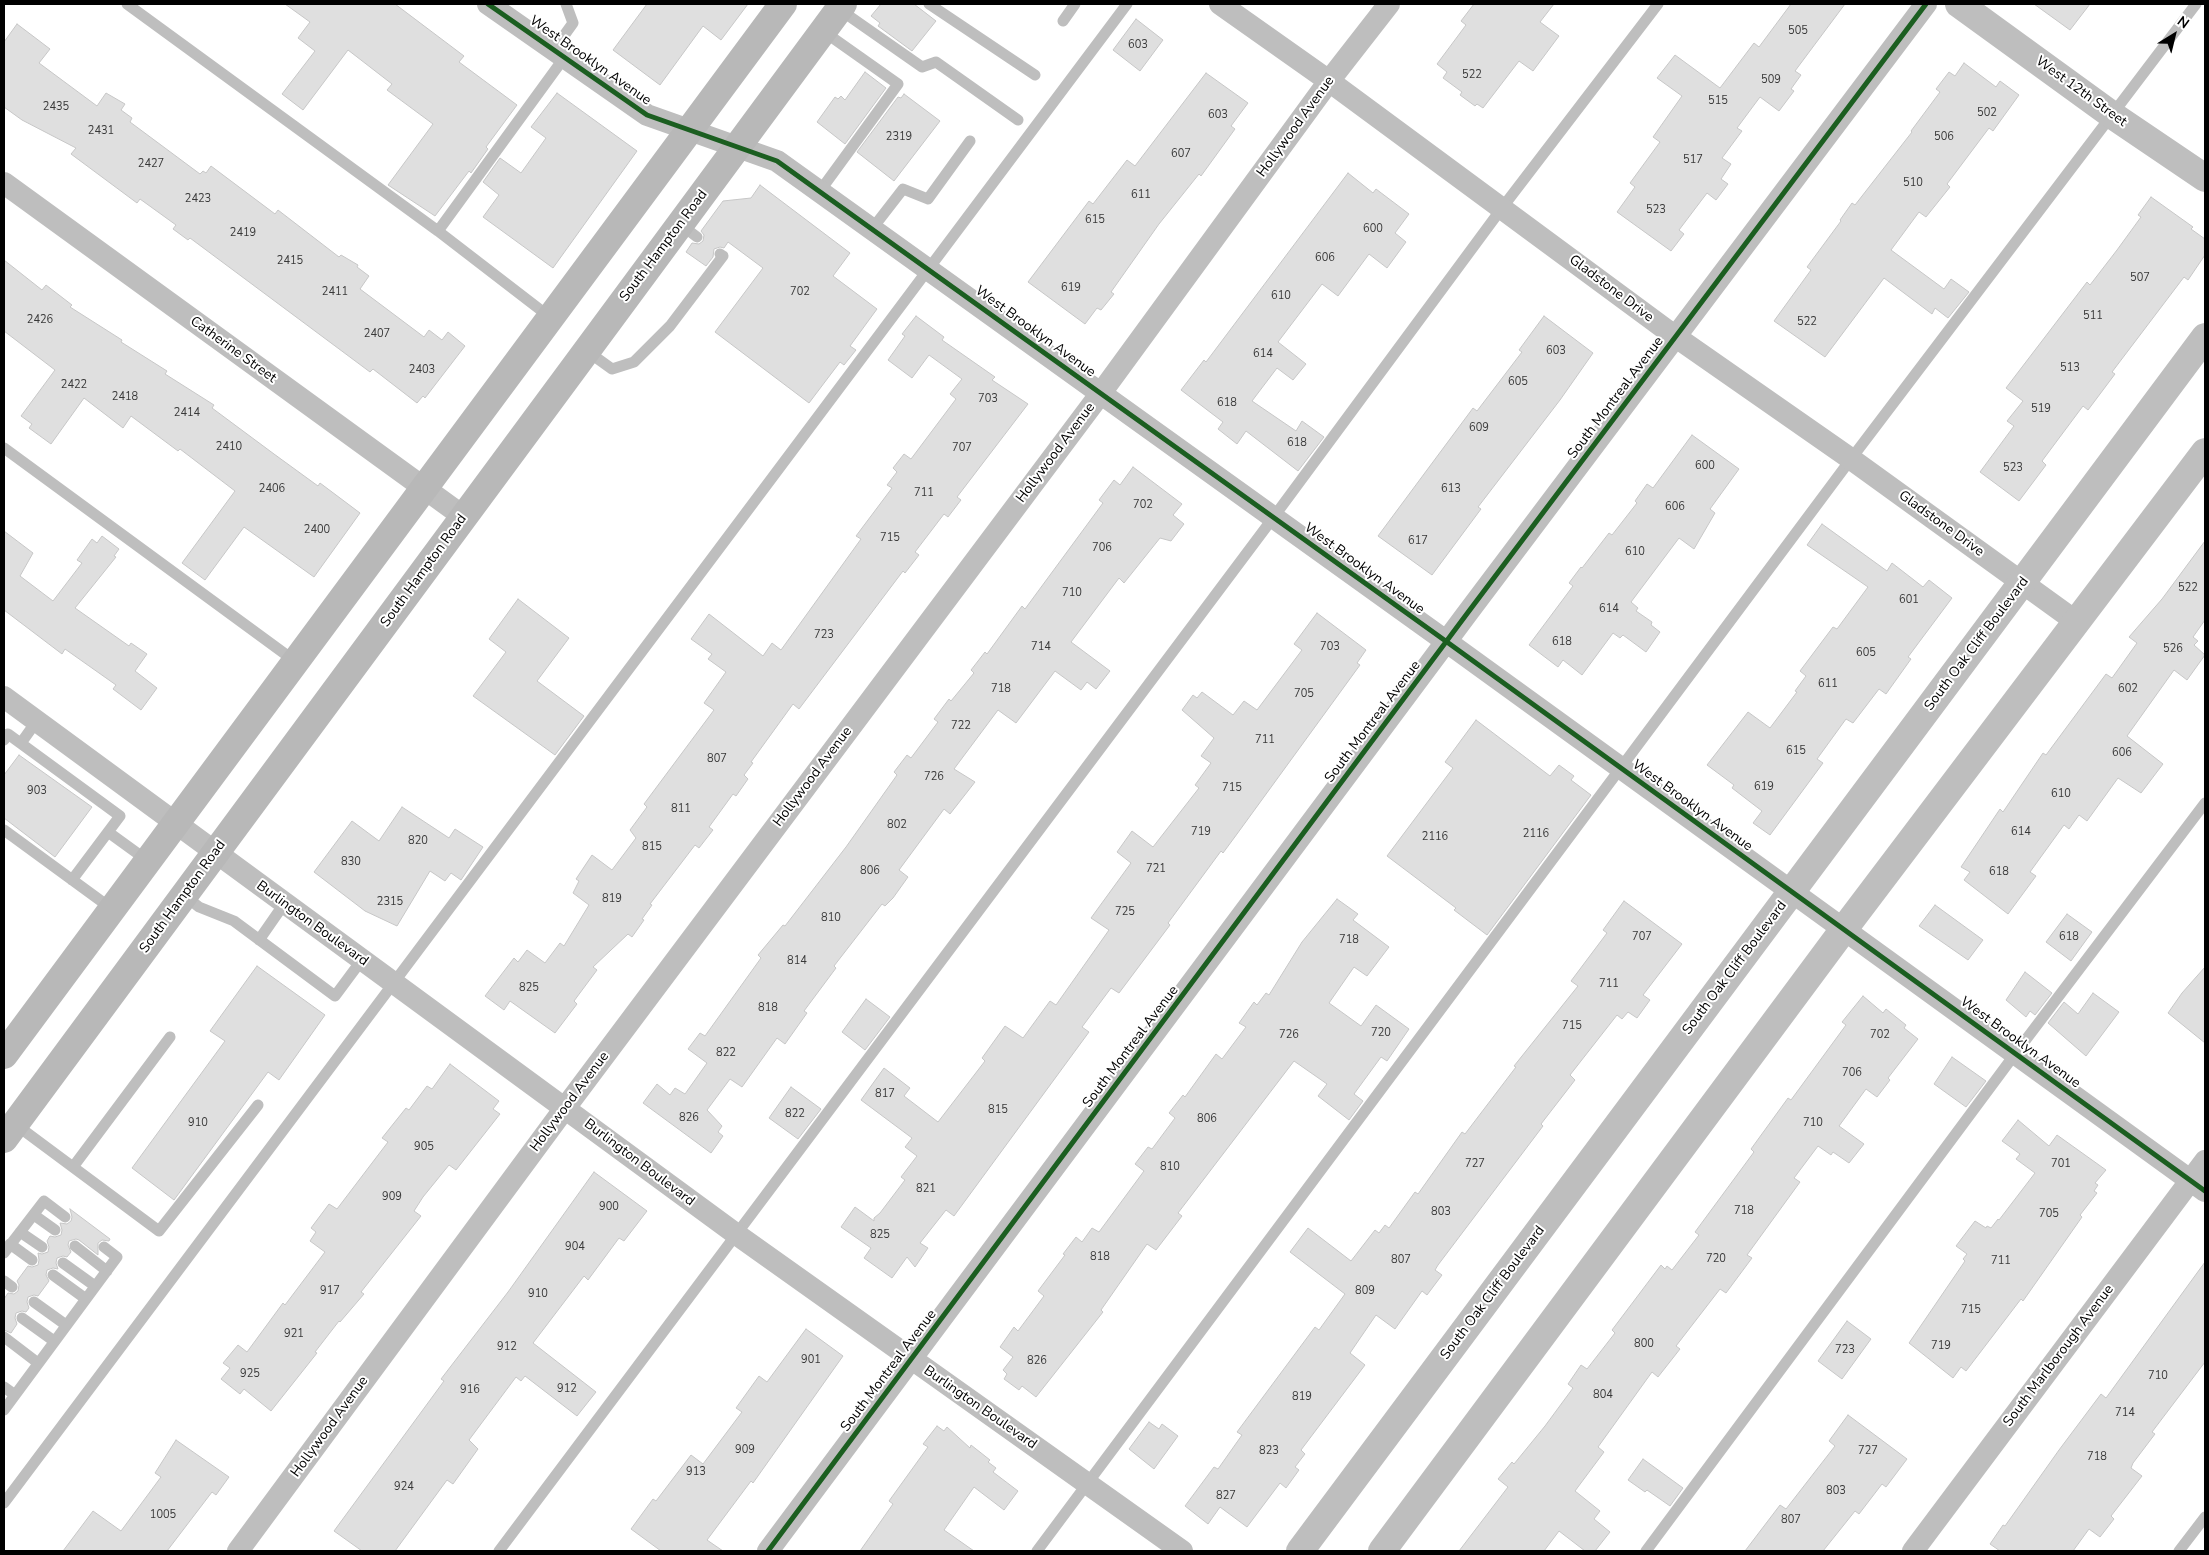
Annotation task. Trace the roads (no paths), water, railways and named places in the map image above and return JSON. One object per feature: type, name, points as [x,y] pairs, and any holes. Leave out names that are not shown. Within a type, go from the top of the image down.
[{"type":"main road","points":[[4,1055],[783,4]]},
{"type":"main road","name":"South Hampton Road","points":[[9,1131],[587,351],[689,230],[737,147],[841,6]]},
{"type":"street","name":"West Brooklyn Avenue","points":[[488,4],[647,115],[777,161],[1447,642],[2198,1186]]},
{"type":"street","name":"Gladstone Drive","points":[[1220,4],[1329,81],[1676,337],[1851,459],[2078,623]]},
{"type":"street","name":"Hollywood Avenue","points":[[238,1551],[565,1108],[1101,393],[1329,81],[1389,4]]},
{"type":"street","name":"South Montreal Avenue","points":[[768,1551],[1926,4]]},
{"type":"street","name":"West 12th Street","points":[[1959,4],[2112,115],[2205,178]]},
{"type":"street","name":"Catherine Street","points":[[4,183],[464,517]]},
{"type":"street","name":"South Oak Cliff Boulevard","points":[[1300,1551],[2205,337]]},
{"type":"street","points":[[1382,1551],[1844,929],[2078,623],[2205,452]]},
{"type":"street","name":"Burlington Boulevard","points":[[5,702],[36,722],[175,823],[736,1234],[1182,1551]]},
{"type":"street","name":"South Marlborough Avenue","points":[[1913,1551],[2198,1186],[2205,1161]]},
{"type":"lane","points":[[126,4],[438,231],[551,318]]},
{"type":"lane","points":[[438,231],[559,54],[573,22],[566,4]]},
{"type":"lane","points":[[929,4],[1035,75]]},
{"type":"lane","points":[[1063,21],[1076,4]]},
{"type":"lane","points":[[4,1502],[1127,4]]},
{"type":"lane","points":[[499,1551],[1273,518],[1502,208],[1658,4]]},
{"type":"lane","points":[[1036,1551],[1851,459],[2196,4]]},
{"type":"lane","points":[[841,6],[922,67],[936,62],[1018,120]]},
{"type":"lane","points":[[820,191],[898,84],[823,31]]},
{"type":"lane","points":[[872,229],[903,189],[928,199],[970,140]]},
{"type":"lane","points":[[587,351],[612,369],[634,362],[670,326],[723,256],[720,254]]},
{"type":"lane","points":[[4,448],[296,662]]},
{"type":"lane","points":[[21,743],[36,722]]},
{"type":"lane","points":[[5,734],[21,743],[120,816],[72,880]]},
{"type":"lane","points":[[1646,1551],[2015,1054],[2205,802]]},
{"type":"lane","points":[[4,830],[112,909]]},
{"type":"lane","points":[[108,832],[148,861]]},
{"type":"lane","points":[[184,895],[200,907],[234,921],[335,996],[361,961]]},
{"type":"lane","points":[[259,940],[284,904]]},
{"type":"lane","points":[[73,1167],[170,1037]]},
{"type":"lane","points":[[9,1131],[73,1167],[159,1231],[258,1105]]},
{"type":"lane","points":[[32,1260],[7,1248],[44,1201],[64,1217]]},
{"type":"lane","points":[[34,1214],[54,1230]]},
{"type":"lane","points":[[20,1232],[42,1247]]},
{"type":"lane","points":[[75,1246],[107,1271]]},
{"type":"lane","points":[[5,1407],[117,1257],[104,1247]]},
{"type":"lane","points":[[63,1263],[95,1286]]},
{"type":"lane","points":[[53,1275],[86,1299]]},
{"type":"lane","points":[[34,1302],[66,1325]]},
{"type":"lane","points":[[22,1318],[54,1341]]},
{"type":"lane","points":[[4,1337],[38,1363]]},
{"type":"lane","points":[[4,1387],[15,1395]]},
{"type":"lane","points":[[2180,1551],[2205,1517]]}]
